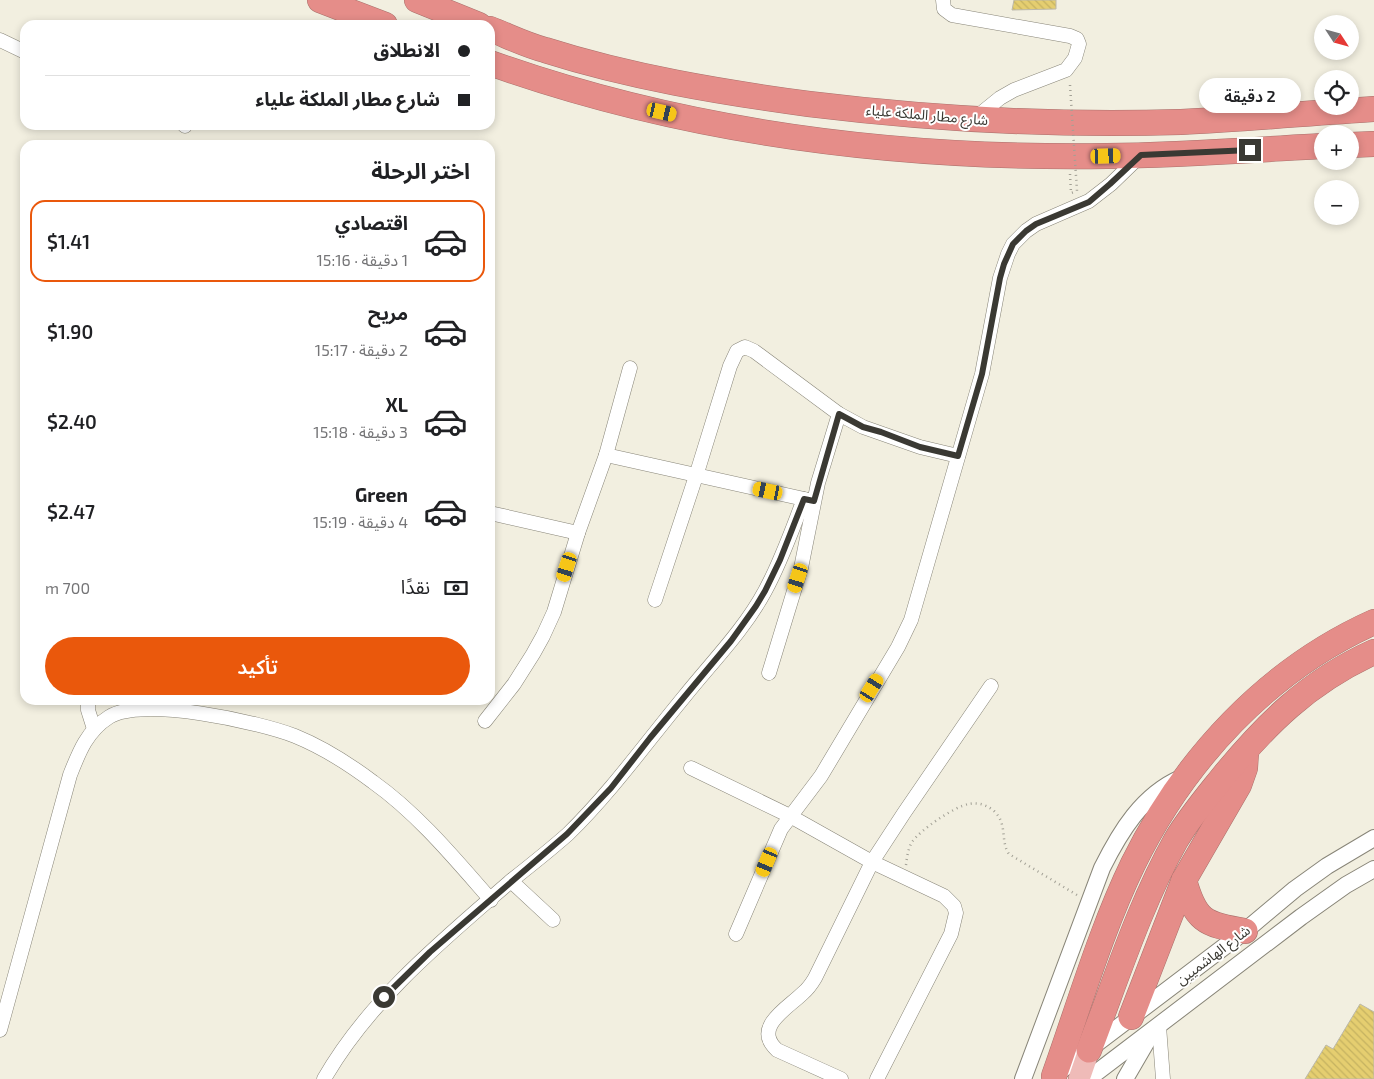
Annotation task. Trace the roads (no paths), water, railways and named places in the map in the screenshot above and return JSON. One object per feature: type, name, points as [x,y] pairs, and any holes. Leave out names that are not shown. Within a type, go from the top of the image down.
[{"type":"highway","points":[[320,0],[372,20]]},
{"type":"highway","points":[[417,0],[467,20]]},
{"type":"highway","name":"شارع مطار الملكة علياء","points":[[495,32],[543,50],[606,67],[708,89],[841,108],[972,120],[1180,122],[1374,109]]},
{"type":"highway","points":[[495,65],[538,80],[596,96],[722,126],[775,135],[935,151],[1012,155],[1098,156],[1314,146]]},
{"type":"highway","points":[[1359,145],[1374,144]]},
{"type":"highway","points":[[1053,1078],[1113,911],[1129,872],[1148,834],[1186,776],[1240,714],[1270,685],[1330,645],[1374,622]]},
{"type":"highway","points":[[1090,1050],[1144,908],[1167,857],[1189,820],[1247,748],[1271,722],[1310,690],[1352,662],[1374,652]]},
{"type":"highway","points":[[1131,1017],[1184,880],[1239,785],[1245,768],[1247,748]]},
{"type":"highway","points":[[1184,880],[1192,906],[1203,918],[1216,926],[1245,931]]},
{"type":"main road","points":[[1079,1079],[1090,1050]]},
{"type":"street","points":[[943,0],[944,9],[952,15],[1070,36],[1077,40],[1079,46],[1072,64],[1066,70],[1007,94],[972,120]]},
{"type":"street","points":[[0,40],[20,50]]},
{"type":"street","points":[[1007,94],[1004,114],[1010,121]]},
{"type":"street","points":[[736,934],[777,838],[790,816],[821,776],[905,633],[916,605],[982,374],[1000,278],[1013,244],[1036,224],[1089,202],[1141,155]]},
{"type":"street","points":[[1098,156],[1116,179]]},
{"type":"street","points":[[655,600],[730,366],[735,353],[740,348],[745,347],[754,351],[839,414],[863,427],[920,447],[958,456]]},
{"type":"street","points":[[485,721],[514,684],[543,636],[554,612],[578,533],[606,455],[630,368]]},
{"type":"street","points":[[324,1079],[351,1036],[374,1008],[430,952],[567,834],[611,788],[744,624],[773,576],[808,500],[839,414]]},
{"type":"street","points":[[606,455],[808,500]]},
{"type":"street","points":[[769,673],[801,568],[808,500]]},
{"type":"street","points":[[495,514],[578,533]]},
{"type":"street","points":[[841,1079],[777,1050],[770,1041],[769,1029],[774,1019],[804,993],[815,978],[872,862],[991,686]]},
{"type":"street","points":[[88,705],[94,729]]},
{"type":"street","points":[[0,1030],[70,776],[82,745],[94,729],[111,716],[133,709],[166,710],[240,721],[295,736],[329,753],[375,783],[407,810],[442,844],[491,900]]},
{"type":"street","points":[[691,768],[790,816],[872,862],[950,900],[956,913],[951,934],[877,1079]]},
{"type":"street","points":[[1023,1079],[1102,868],[1125,826],[1154,795],[1172,782],[1186,776]]},
{"type":"street","name":"شارع الهاشميين","points":[[1053,1078],[1327,866],[1374,838]]},
{"type":"street","name":"شارع الهاشميين","points":[[1088,1079],[1331,896],[1374,869]]},
{"type":"street","points":[[511,882],[553,920]]},
{"type":"street","points":[[1107,1079],[1131,1017]]},
{"type":"street","points":[[1125,1079],[1156,1028]]},
{"type":"street","points":[[1156,1028],[1163,1079]]}]
